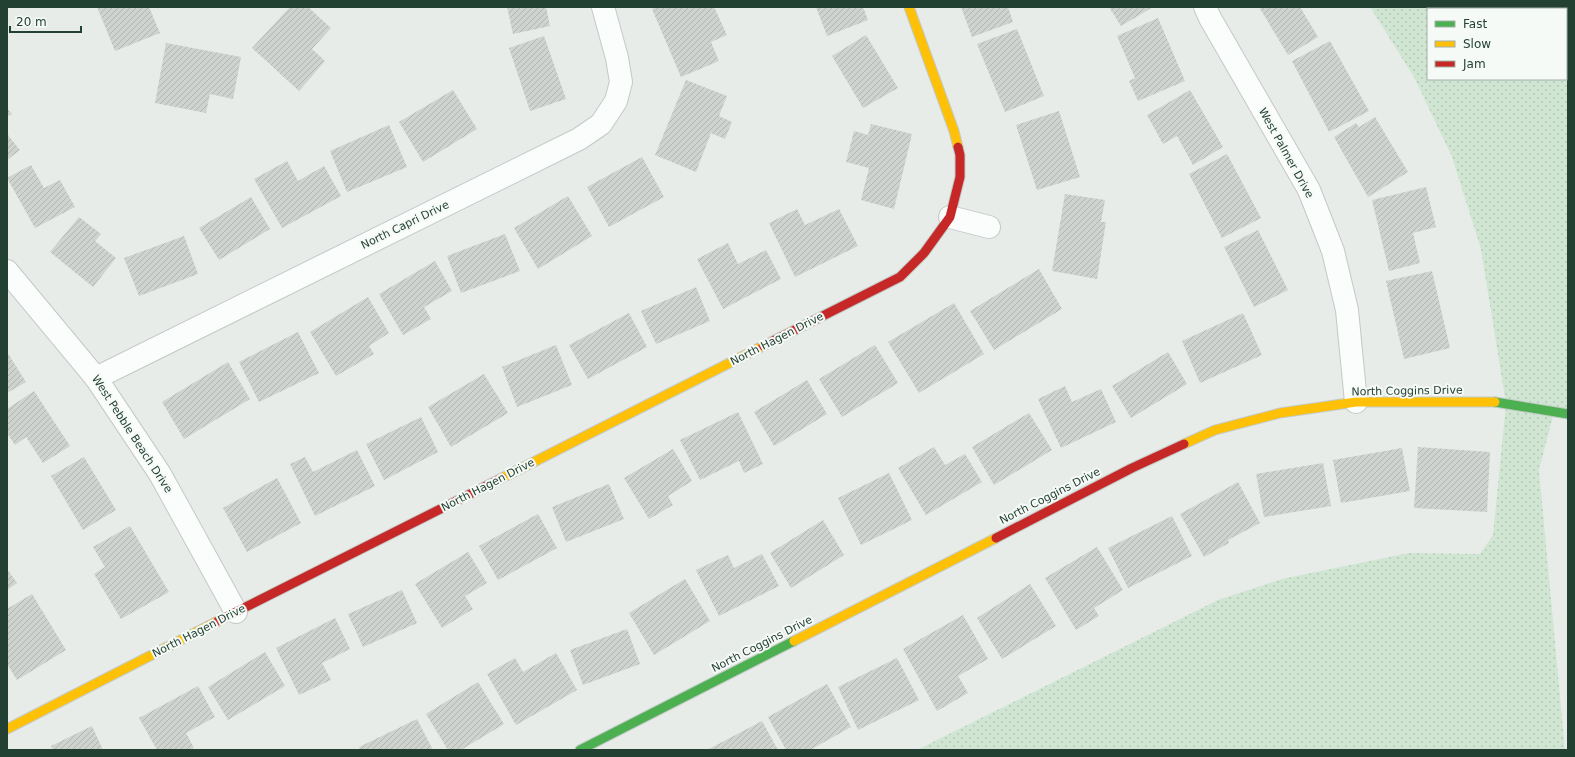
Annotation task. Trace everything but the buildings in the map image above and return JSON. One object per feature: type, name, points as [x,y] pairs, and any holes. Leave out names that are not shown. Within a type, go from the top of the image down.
[{"type":"street","name":"North Capri Drive","points":[[96,378],[579,139],[601,124],[616,101],[621,82],[617,58],[603,7]]},
{"type":"street","name":"North Hagen Drive","points":[[7,729],[900,277],[924,254],[950,217],[960,176],[960,155],[954,131],[909,7]]},
{"type":"street","name":"West Palmer Drive","points":[[1205,7],[1309,190],[1333,251],[1347,310],[1356,402]]},
{"type":"street","points":[[950,217],[989,227]]},
{"type":"street","name":"West Pebble Beach Drive","points":[[7,271],[96,378],[160,474],[236,612]]},
{"type":"street","name":"North Coggins Drive","points":[[580,750],[1132,468],[1215,430],[1280,413],[1356,402],[1492,401],[1568,414]]},
{"type":"green space","points":[[1370,7],[1568,7],[1568,414],[1554,412],[1539,470],[1565,750],[917,750],[1218,600],[1282,579],[1409,553],[1480,554],[1493,535],[1506,404],[1481,249],[1452,157],[1414,77]]},
{"type":"traffic: fast","points":[[1495,402],[1568,414]]},
{"type":"traffic: fast","points":[[580,750],[794,641]]},
{"type":"traffic: slow","points":[[909,7],[954,131],[958,147]]},
{"type":"traffic: slow","points":[[502,478],[763,346]]},
{"type":"traffic: slow","points":[[1184,444],[1215,430],[1280,413],[1356,402],[1495,402]]},
{"type":"traffic: slow","points":[[794,641],[996,538]]},
{"type":"traffic: slow","points":[[7,729],[218,621]]},
{"type":"traffic: jam","points":[[763,346],[900,277],[924,253],[950,217],[960,177],[960,155],[958,147]]},
{"type":"traffic: jam","points":[[996,538],[1132,468],[1184,444]]},
{"type":"traffic: jam","points":[[218,621],[502,478]]}]
